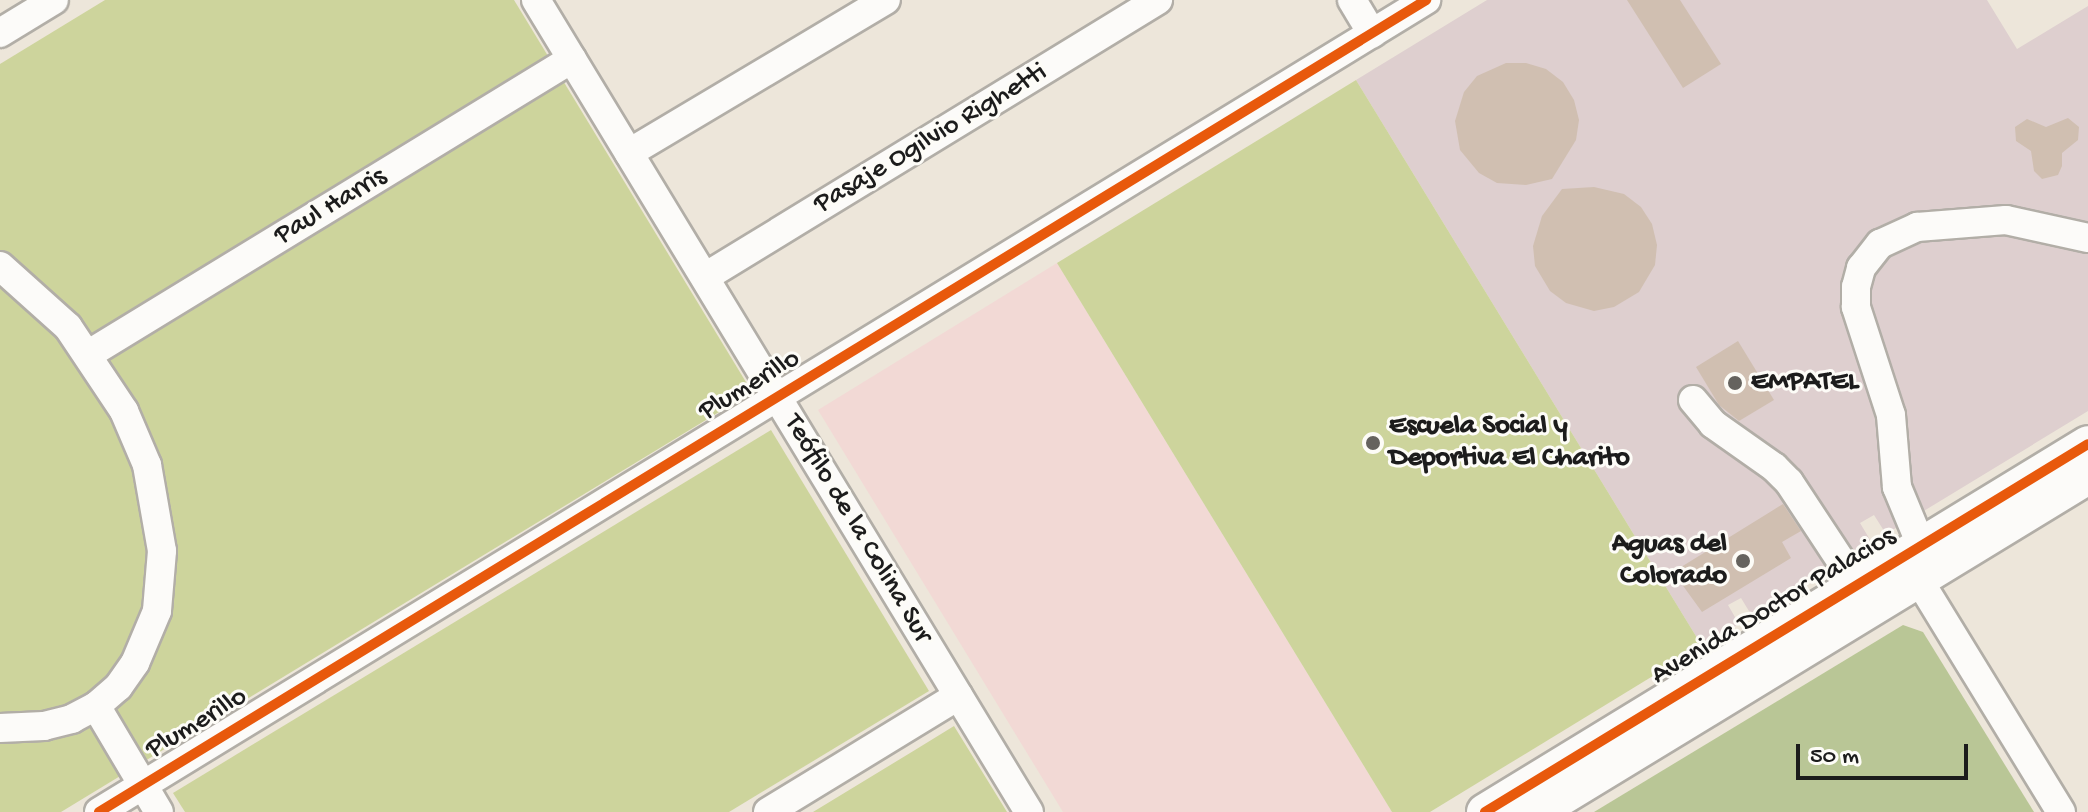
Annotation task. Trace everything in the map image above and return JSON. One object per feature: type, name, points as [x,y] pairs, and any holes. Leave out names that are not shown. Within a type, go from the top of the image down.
[{"type":"main road","name":"Avenida Doctor Palacios","points":[[1537,812],[2088,444]]},
{"type":"main road","name":"Avenida Doctor Palacios","points":[[1485,812],[1857,585],[2088,476]]},
{"type":"street","points":[[0,33],[54,0]]},
{"type":"street","name":"Teófilo de la Colina Sur","points":[[536,0],[1029,812]]},
{"type":"street","points":[[629,153],[886,0]]},
{"type":"street","name":"Pasaje Ogilvio Righetti","points":[[705,277],[1158,0]]},
{"type":"street","points":[[1352,0],[1372,33]]},
{"type":"street","name":"Plumerillo","points":[[99,812],[1426,0]]},
{"type":"street","name":"Paul Harris","points":[[89,354],[572,59]]},
{"type":"street","points":[[2061,812],[1915,560],[1897,487],[1891,415],[1856,307],[1856,287],[1861,268],[1880,244],[1917,227],[2006,220],[2088,238]]},
{"type":"street","points":[[0,266],[45,302],[89,354],[124,411],[142,452],[154,492],[162,551],[157,611],[148,639],[118,687],[96,706],[72,719],[44,726],[0,728]]},
{"type":"street","points":[[1693,400],[1713,424],[1774,467],[1789,482],[1857,585]]},
{"type":"street","points":[[768,812],[958,696]]},
{"type":"street","points":[[96,706],[159,812]]},
{"type":"shaded area","points":[[1487,0],[1987,0],[2017,49],[2088,6],[2088,411],[1886,534],[1874,515],[1860,523],[1872,543],[1752,616],[1741,598],[1728,605],[1739,624],[1702,646],[1356,80]]},
{"type":"shaded area","points":[[1057,263],[1392,812],[1063,812],[818,410]]},
{"type":"green space","points":[[105,0],[514,0],[752,392],[61,812],[0,812],[0,64]]},
{"type":"green space","name":"Escuela Social y Deportiva El Charito","points":[[1356,80],[1702,646],[1430,812],[1392,812],[1057,263]]},
{"type":"green space","points":[[771,430],[929,691],[729,812],[185,812],[173,793]]},
{"type":"green space","points":[[1903,625],[1923,632],[2034,812],[1594,812]]},
{"type":"green space","points":[[954,726],[1007,812],[813,812],[915,750]]},
{"type":"building","points":[[1627,0],[1680,0],[1721,64],[1683,88]]},
{"type":"building","points":[[1506,63],[1526,63],[1546,69],[1563,82],[1574,100],[1579,120],[1576,140],[1552,179],[1526,185],[1497,183],[1479,173],[1460,150],[1455,121],[1464,92],[1477,76]]},
{"type":"building","points":[[2068,118],[2079,127],[2078,140],[2062,153],[2058,175],[2042,179],[2034,171],[2031,151],[2016,141],[2015,127],[2027,119],[2046,127]]},
{"type":"building","points":[[1594,187],[1624,194],[1641,207],[1652,224],[1657,245],[1655,265],[1639,292],[1614,307],[1594,311],[1566,303],[1550,291],[1535,266],[1533,246],[1542,216],[1562,189]]},
{"type":"building","name":"EMPATEL","points":[[1738,341],[1774,400],[1739,421],[1719,405],[1696,367]]},
{"type":"building","name":"Aguas del Colorado","points":[[1783,504],[1801,531],[1782,542],[1791,558],[1702,612],[1673,572]]},
{"type":"cycle path","points":[[99,812],[1426,0]]},
{"type":"cycle path","points":[[1485,812],[2088,444]]},
{"type":"place","name":"EMPATEL","points":[[1735,383]]},
{"type":"place","name":"Escuela Social y Deportiva El Charito","points":[[1373,443]]},
{"type":"place","name":"Aguas del Colorado","points":[[1743,561]]}]
